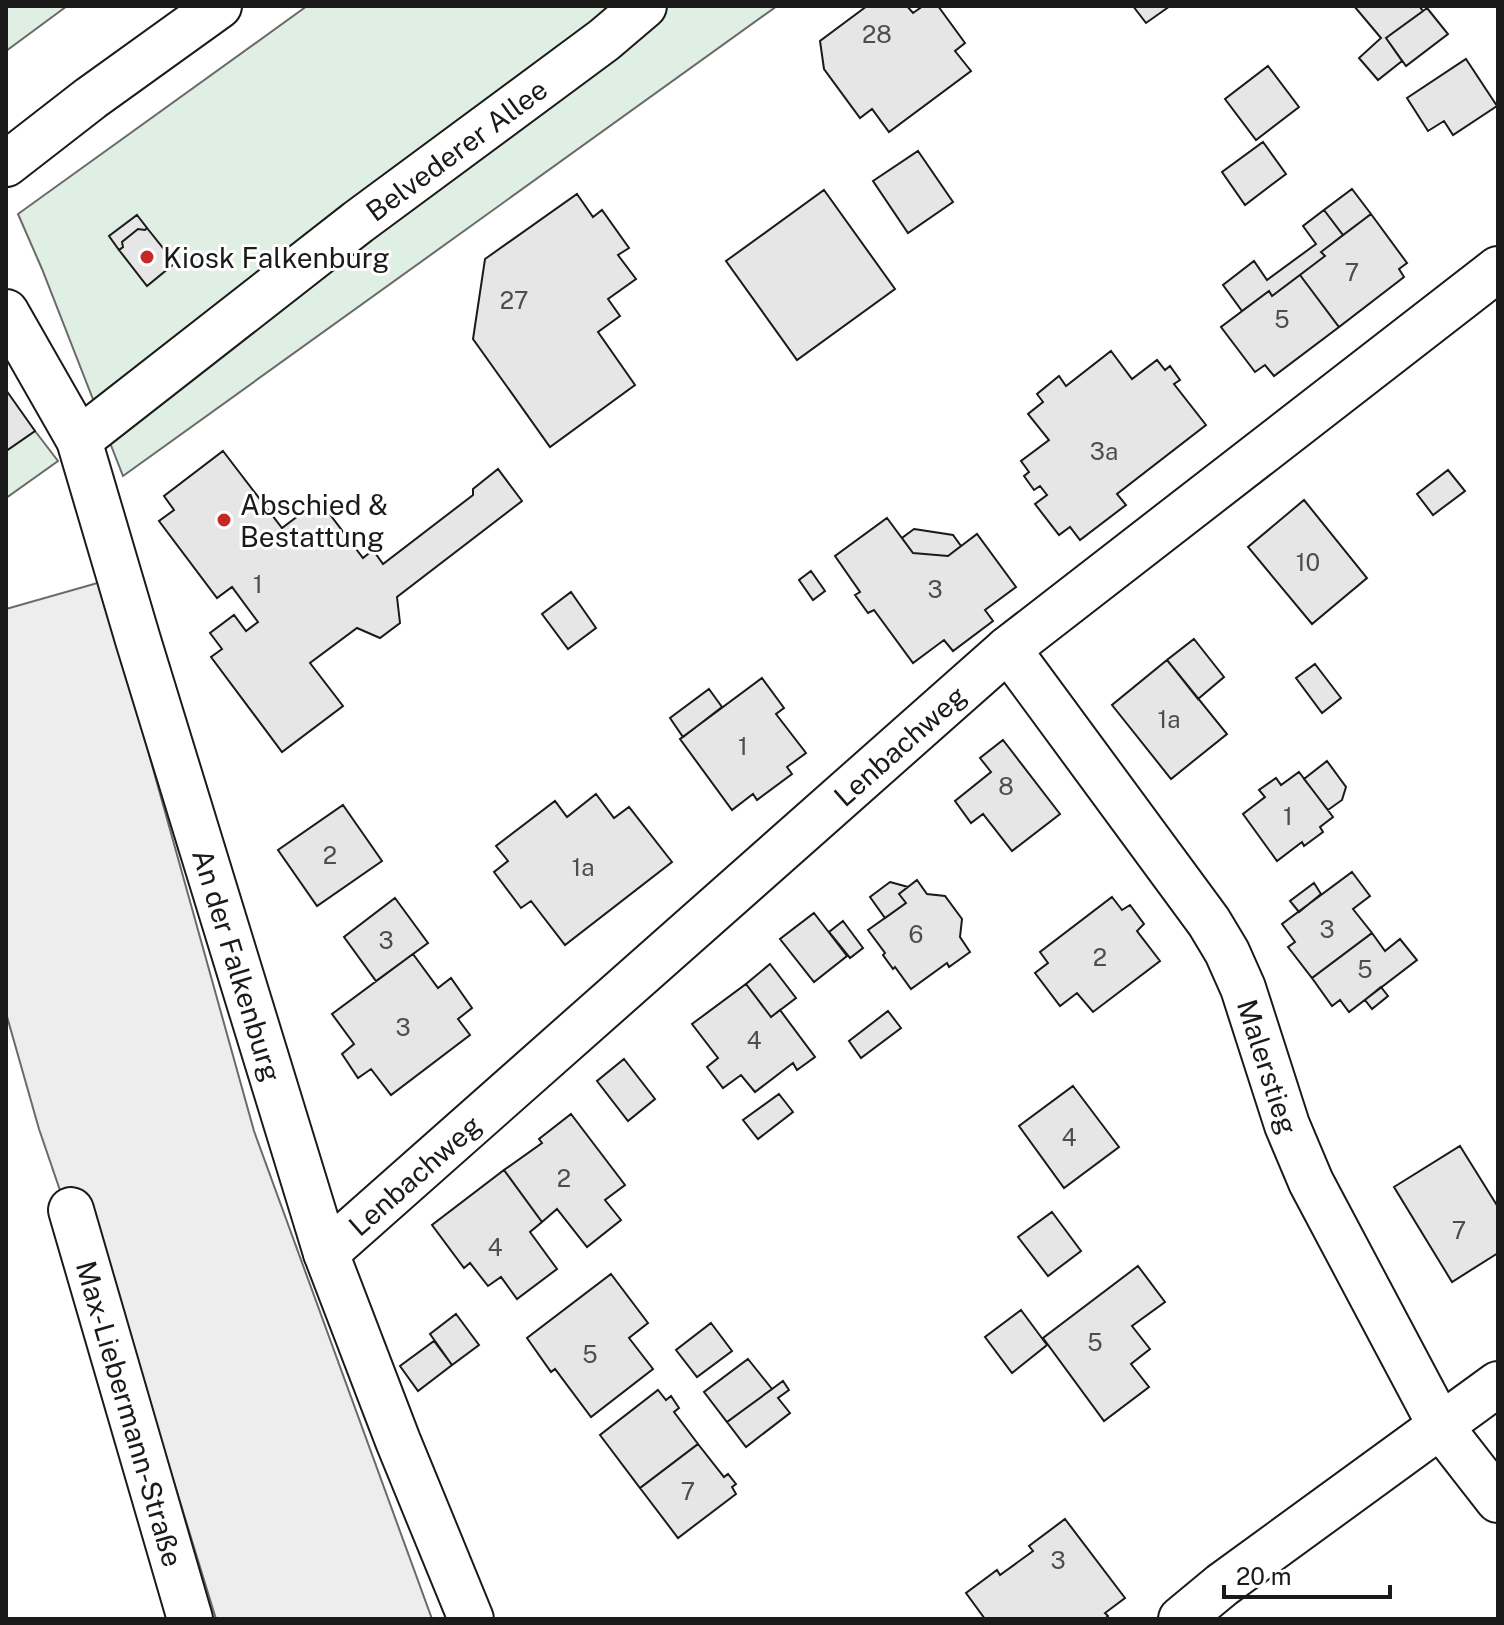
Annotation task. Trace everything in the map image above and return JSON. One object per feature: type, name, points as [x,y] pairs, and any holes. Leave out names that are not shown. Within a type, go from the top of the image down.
[{"type":"street","points":[[6,164],[219,6]]},
{"type":"street","name":"Belvederer Allee","points":[[79,440],[358,222],[604,40],[644,6]]},
{"type":"street","name":"Lenbachweg","points":[[326,1253],[1008,649],[1498,269]]},
{"type":"street","name":"An der Falkenburg","points":[[6,312],[79,440],[326,1253],[398,1441],[427,1554],[471,1619]]},
{"type":"street","name":"Malerstieg","points":[[1008,649],[1209,922],[1227,952],[1243,988],[1287,1125],[1311,1182],[1441,1427],[1498,1500]]},
{"type":"street","name":"Max-Liebermann-Straße","points":[[71,1210],[190,1619]]},
{"type":"street","points":[[1181,1619],[1222,1585],[1498,1384]]},
{"type":"green space","points":[[6,6],[67,6],[6,51]]},
{"type":"green space","points":[[307,6],[777,6],[123,476],[18,214]]},
{"type":"green space","points":[[35,431],[58,461],[6,498],[6,451]]},
{"type":"shaded area","points":[[101,582],[254,1131],[432,1619],[216,1619],[87,1199],[65,1205],[39,1129],[6,1013],[6,609]]},
{"type":"building","points":[[867,6],[907,6],[913,13],[923,6],[938,6],[965,43],[955,51],[971,71],[889,132],[872,109],[860,118],[824,69],[820,41]]},
{"type":"building","points":[[1133,6],[1170,6],[1146,23]]},
{"type":"building","points":[[1354,6],[1419,6],[1423,11],[1386,38],[1402,61],[1378,80],[1359,58],[1381,38]]},
{"type":"building","points":[[1427,8],[1448,34],[1406,66],[1386,38]]},
{"type":"building","points":[[1466,59],[1497,106],[1453,135],[1444,121],[1428,131],[1407,98]]},
{"type":"building","points":[[1268,66],[1299,107],[1256,140],[1225,99]]},
{"type":"building","points":[[1263,142],[1286,174],[1245,205],[1222,172]]},
{"type":"building","points":[[918,151],[953,202],[908,233],[873,181]]},
{"type":"building","points":[[1352,189],[1371,214],[1343,235],[1324,210]]},
{"type":"building","points":[[824,190],[895,289],[797,360],[726,261]]},
{"type":"building","points":[[577,194],[593,217],[602,210],[629,248],[618,255],[636,279],[608,299],[620,316],[598,332],[635,385],[550,447],[473,339],[485,259]]},
{"type":"building","points":[[1324,210],[1343,235],[1321,252],[1325,256],[1272,296],[1269,291],[1242,311],[1223,285],[1254,261],[1267,280],[1316,244],[1303,226]]},
{"type":"building","points":[[1371,214],[1407,263],[1399,269],[1404,277],[1339,327],[1300,275],[1325,256],[1321,252]]},
{"type":"building","points":[[137,215],[147,228],[138,229],[122,242],[123,247],[119,250],[109,236]]},
{"type":"building","name":"Kiosk Falkenburg","points":[[147,228],[175,263],[147,286],[119,250],[123,247],[122,242],[138,229]]},
{"type":"building","points":[[1300,275],[1339,327],[1274,376],[1265,365],[1255,372],[1221,327],[1269,291],[1272,296]]},
{"type":"building","points":[[1111,351],[1132,379],[1157,360],[1165,370],[1170,366],[1180,380],[1174,384],[1206,425],[1117,494],[1126,505],[1080,540],[1070,527],[1059,535],[1035,504],[1047,495],[1040,486],[1034,490],[1024,476],[1029,472],[1021,461],[1049,440],[1028,414],[1043,402],[1037,394],[1059,376],[1066,386]]},
{"type":"building","points":[[6,390],[35,431],[6,451]]},
{"type":"building","points":[[223,451],[282,528],[319,500],[363,558],[373,550],[383,564],[473,495],[473,489],[498,469],[522,501],[397,597],[400,623],[380,638],[357,628],[310,663],[343,706],[282,752],[211,657],[222,649],[210,633],[234,615],[246,631],[258,622],[232,587],[217,598],[159,521],[174,510],[164,496]]},
{"type":"building","points":[[1448,470],[1465,491],[1433,515],[1417,494]]},
{"type":"building","points":[[1304,500],[1367,578],[1312,624],[1248,547]]},
{"type":"building","points":[[887,518],[913,553],[948,556],[977,534],[1016,587],[985,610],[993,621],[953,651],[944,640],[913,663],[874,610],[868,613],[855,595],[860,592],[835,556]]},
{"type":"building","points":[[914,529],[953,535],[961,546],[948,556],[913,553],[902,538]]},
{"type":"building","points":[[811,571],[825,591],[813,600],[799,580]]},
{"type":"building","points":[[571,592],[596,628],[568,649],[542,614]]},
{"type":"building","points":[[1194,639],[1224,677],[1198,699],[1167,660]]},
{"type":"building","points":[[1167,660],[1227,734],[1171,779],[1112,705]]},
{"type":"building","points":[[1315,664],[1341,698],[1322,713],[1296,678]]},
{"type":"building","points":[[762,678],[784,708],[776,714],[806,753],[787,767],[792,774],[757,800],[753,794],[732,810],[680,739]]},
{"type":"building","points":[[709,689],[722,707],[683,737],[670,718]]},
{"type":"building","points":[[1003,740],[1060,814],[1012,851],[983,814],[971,823],[955,801],[991,772],[980,758]]},
{"type":"building","points":[[1327,761],[1346,787],[1342,800],[1328,810],[1304,779]]},
{"type":"building","points":[[1299,772],[1333,817],[1320,827],[1323,832],[1304,846],[1302,842],[1277,861],[1243,814],[1265,797],[1259,790],[1276,778],[1281,785]]},
{"type":"building","points":[[596,794],[614,818],[629,807],[672,862],[565,945],[531,901],[521,908],[494,872],[508,861],[496,846],[555,801],[567,817]]},
{"type":"building","points":[[343,805],[382,861],[317,906],[278,850]]},
{"type":"building","points":[[1352,872],[1370,896],[1353,909],[1372,933],[1312,978],[1288,947],[1295,942],[1282,924]]},
{"type":"building","points":[[917,880],[927,894],[945,896],[962,919],[960,937],[970,952],[949,967],[947,963],[911,989],[895,967],[893,969],[868,930],[906,903],[899,894]]},
{"type":"building","points":[[890,882],[908,887],[899,894],[906,903],[885,918],[870,897]]},
{"type":"building","points":[[1314,883],[1321,894],[1299,912],[1290,901]]},
{"type":"building","points":[[1112,897],[1122,910],[1130,905],[1144,924],[1137,931],[1160,961],[1093,1012],[1077,993],[1060,1006],[1035,973],[1048,963],[1040,952]]},
{"type":"building","points":[[395,898],[428,943],[376,981],[344,937]]},
{"type":"building","points":[[814,913],[847,956],[814,982],[780,939]]},
{"type":"building","points":[[843,921],[863,948],[850,958],[829,932]]},
{"type":"building","points":[[1372,933],[1385,951],[1400,939],[1417,960],[1349,1012],[1340,1000],[1332,1006],[1312,978]]},
{"type":"building","points":[[413,954],[438,988],[451,978],[472,1008],[458,1019],[470,1035],[391,1095],[371,1069],[358,1078],[342,1054],[354,1044],[332,1014]]},
{"type":"building","points":[[770,964],[796,998],[771,1017],[746,984]]},
{"type":"building","points":[[746,984],[771,1017],[780,1010],[815,1057],[797,1070],[793,1063],[755,1092],[741,1075],[723,1088],[707,1067],[718,1058],[692,1024]]},
{"type":"building","points":[[1381,987],[1388,996],[1372,1009],[1365,1000]]},
{"type":"building","points":[[888,1011],[901,1028],[861,1058],[849,1041]]},
{"type":"building","points":[[624,1059],[655,1099],[628,1121],[597,1081]]},
{"type":"building","points":[[1073,1086],[1119,1147],[1064,1188],[1019,1126]]},
{"type":"building","points":[[779,1094],[793,1112],[758,1139],[743,1120]]},
{"type":"building","points":[[571,1114],[625,1185],[605,1200],[621,1220],[587,1247],[557,1209],[542,1222],[504,1170],[542,1143],[539,1139]]},
{"type":"building","points":[[1460,1146],[1498,1207],[1498,1253],[1452,1282],[1394,1187]]},
{"type":"building","points":[[504,1170],[542,1222],[530,1232],[557,1269],[517,1299],[501,1277],[488,1286],[470,1263],[464,1268],[432,1225]]},
{"type":"building","points":[[1052,1212],[1081,1251],[1048,1276],[1018,1237]]},
{"type":"building","points":[[1138,1266],[1165,1302],[1132,1326],[1150,1349],[1131,1364],[1149,1387],[1104,1421],[1043,1338]]},
{"type":"building","points":[[611,1274],[648,1323],[629,1338],[653,1369],[591,1417],[555,1369],[551,1372],[527,1338]]},
{"type":"building","points":[[1021,1310],[1047,1345],[1012,1373],[985,1337]]},
{"type":"building","points":[[456,1314],[479,1345],[452,1365],[430,1334]]},
{"type":"building","points":[[711,1323],[732,1351],[697,1377],[676,1350]]},
{"type":"building","points":[[434,1341],[452,1365],[418,1391],[400,1366]]},
{"type":"building","points":[[748,1359],[772,1389],[727,1422],[704,1392]]},
{"type":"building","points":[[783,1381],[789,1390],[778,1398],[790,1413],[746,1447],[727,1422]]},
{"type":"building","points":[[658,1390],[666,1400],[671,1396],[679,1408],[674,1412],[698,1444],[640,1488],[600,1435]]},
{"type":"building","points":[[698,1444],[724,1477],[728,1474],[736,1484],[732,1487],[736,1494],[678,1538],[640,1488]]},
{"type":"building","points":[[1065,1519],[1125,1598],[1105,1613],[1108,1616],[1105,1619],[985,1619],[966,1593],[997,1570],[1000,1575],[1033,1551],[1029,1546]]},
{"type":"place","name":"Kiosk Falkenburg","points":[[147,257]]},
{"type":"place","name":"Abschied & Bestattung","points":[[224,520]]}]
